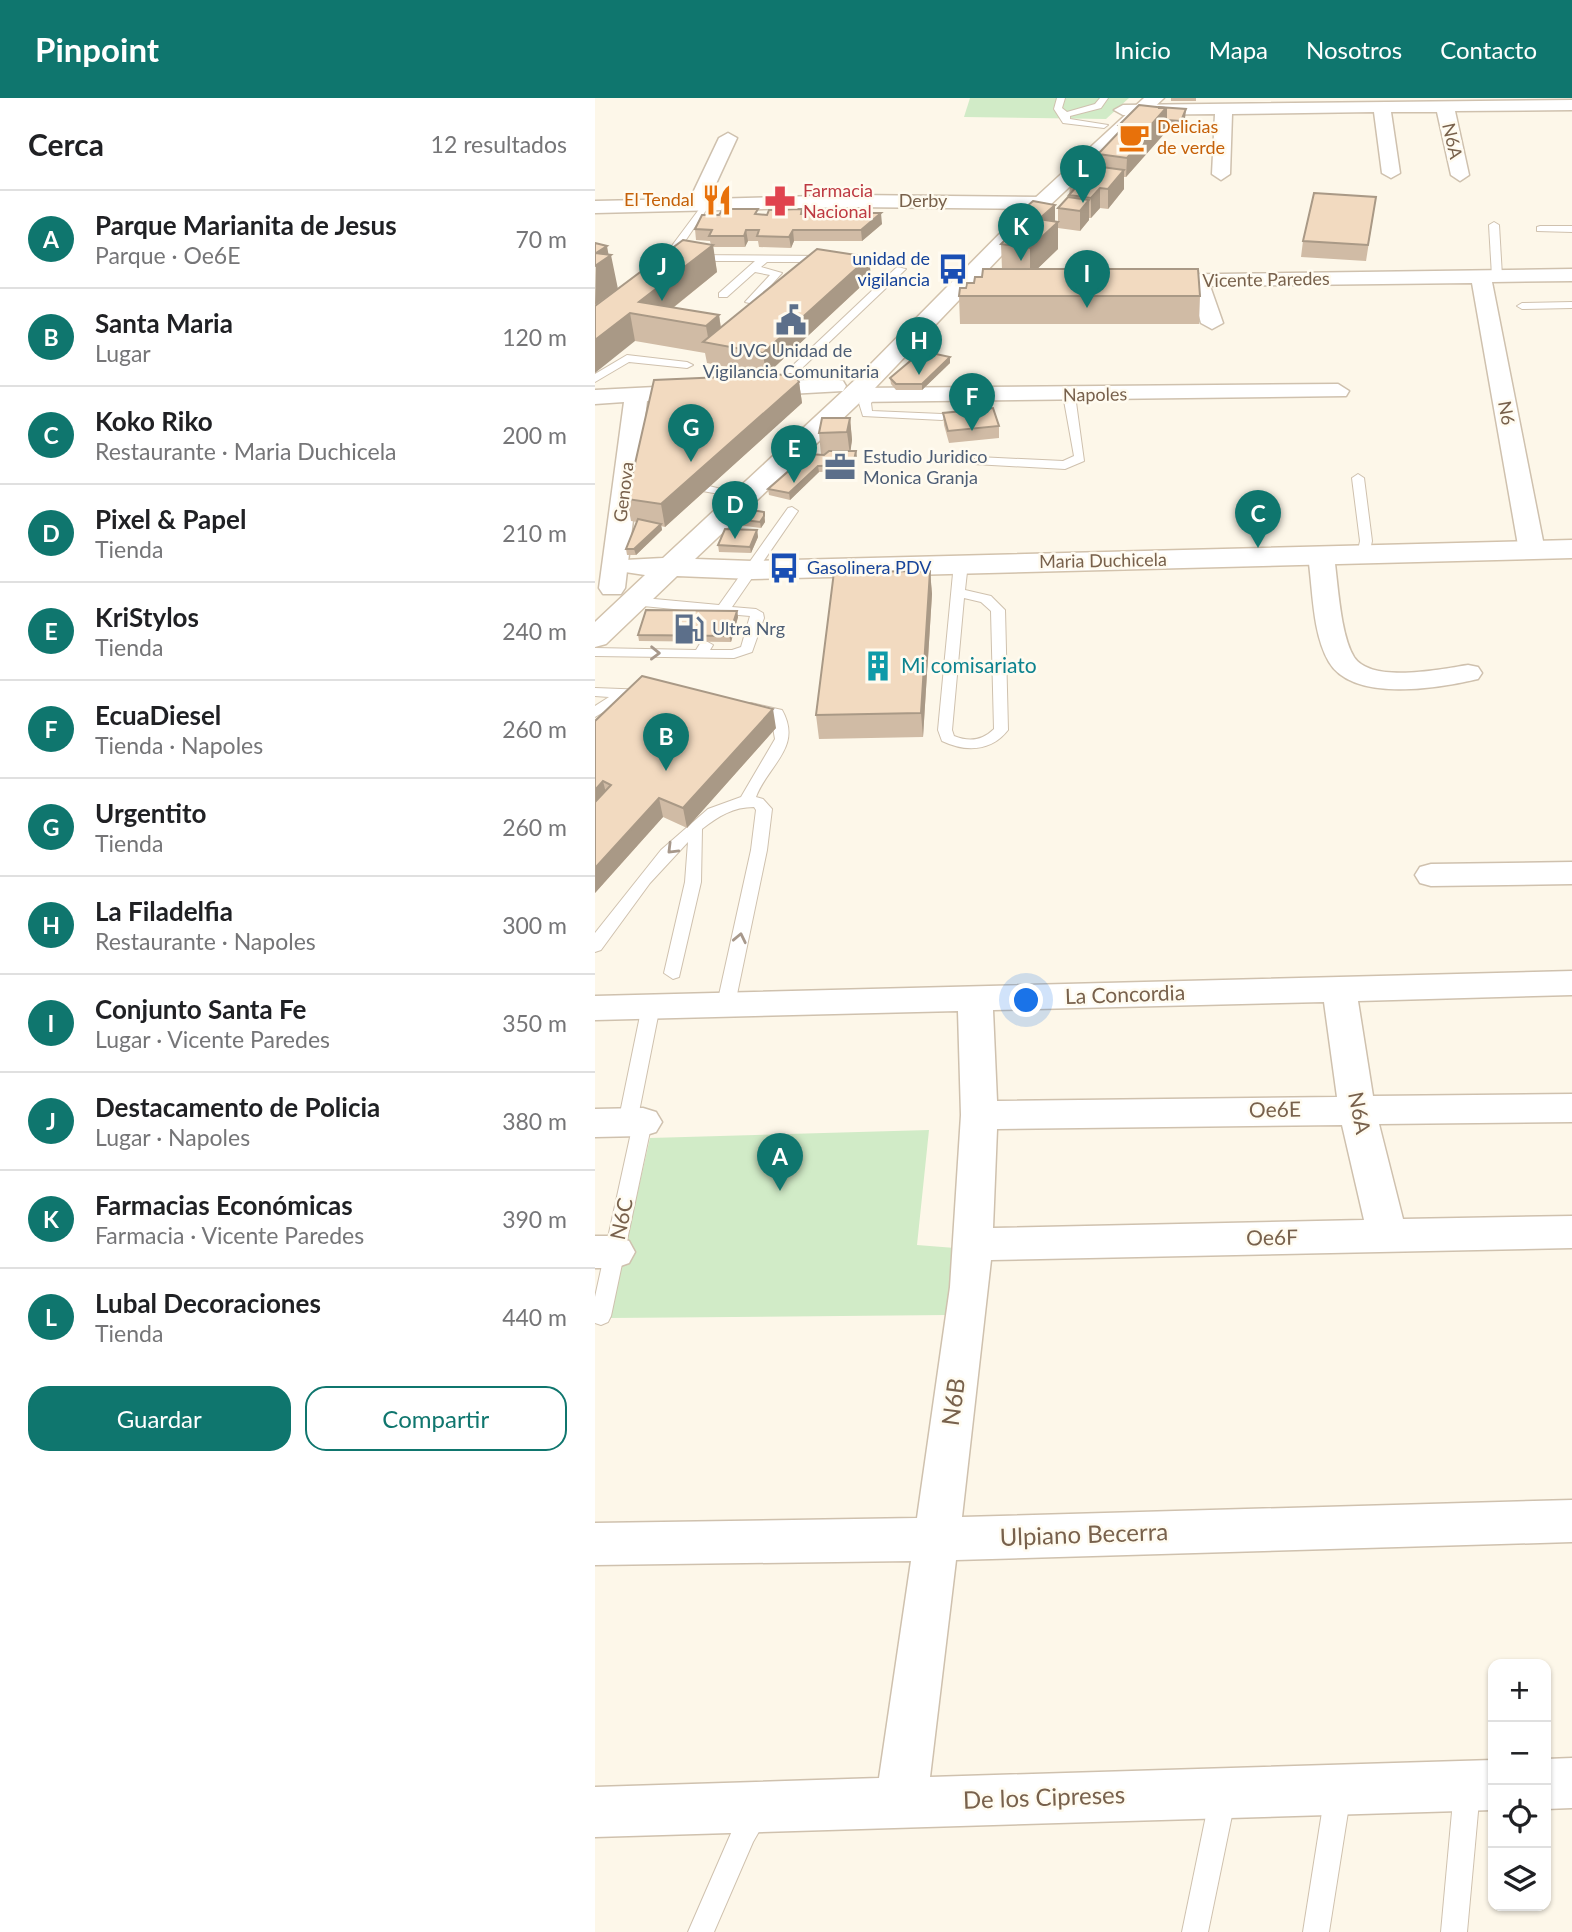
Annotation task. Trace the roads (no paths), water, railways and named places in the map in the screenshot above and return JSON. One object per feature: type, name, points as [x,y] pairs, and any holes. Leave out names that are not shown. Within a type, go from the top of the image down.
[{"type":"main road","points":[[595,638],[613,598],[635,566],[719,491],[853,392],[1104,125],[1132,103]]},
{"type":"main road","points":[[613,598],[665,569],[853,392],[979,286],[1030,203],[1132,103]]},
{"type":"main road","name":"Maria Duchicela","points":[[635,566],[752,570],[1572,549]]},
{"type":"street","points":[[1132,103],[1224,110],[1572,105]]},
{"type":"street","name":"N6A","points":[[1445,107],[1460,175]]},
{"type":"street","points":[[1382,108],[1391,173]]},
{"type":"street","points":[[1221,174],[1224,110]]},
{"type":"street","points":[[701,204],[727,138]]},
{"type":"street","name":"Derby","points":[[595,207],[1030,203]]},
{"type":"street","name":"Vicente Paredes","points":[[1202,290],[1134,286],[1572,275]]},
{"type":"street","name":"N6","points":[[1489,276],[1532,551]]},
{"type":"street","points":[[1212,323],[1202,290],[1444,287]]},
{"type":"street","name":"Napoles","points":[[595,397],[775,388],[853,392],[1069,395],[1338,391]]},
{"type":"street","name":"Genova","points":[[613,598],[636,395]]},
{"type":"street","points":[[1321,556],[1337,649],[1344,664],[1367,676],[1401,682],[1468,673]]},
{"type":"street","points":[[1431,875],[1569,882]]},
{"type":"street","name":"La Concordia","points":[[595,1007],[1572,983]]},
{"type":"street","name":"N6A","points":[[1339,989],[1357,1109],[1387,1236]]},
{"type":"street","name":"N6B","points":[[901,1803],[970,1287],[979,1115],[975,999]]},
{"type":"street","name":"Oe6E","points":[[979,1115],[1572,1108]]},
{"type":"street","name":"Oe6F","points":[[973,1244],[1572,1232]]},
{"type":"street","name":"Ulpiano Becerra","points":[[595,1544],[935,1539],[1572,1521]]},
{"type":"street","points":[[1551,1784],[1572,1783]]},
{"type":"street","name":"De los Cipreses","points":[[595,1812],[761,1805],[1481,1786]]},
{"type":"lane","points":[[1061,98],[1058,109],[1065,115],[1066,121],[1104,125]]},
{"type":"lane","points":[[1065,115],[1098,106],[1132,103]]},
{"type":"lane","points":[[701,204],[673,251],[678,256],[845,259]]},
{"type":"lane","points":[[595,214],[616,206]]},
{"type":"lane","points":[[1489,276],[1494,225]]},
{"type":"lane","points":[[1540,229],[1572,229]]},
{"type":"lane","points":[[723,295],[764,259]]},
{"type":"lane","points":[[750,302],[777,273],[754,268]]},
{"type":"lane","points":[[775,388],[901,269]]},
{"type":"lane","points":[[1522,306],[1572,305]]},
{"type":"lane","points":[[595,379],[627,358],[687,365]]},
{"type":"lane","points":[[853,392],[865,402],[867,414],[942,417]]},
{"type":"lane","points":[[978,461],[1065,465],[1080,458],[1069,395]]},
{"type":"lane","points":[[694,468],[675,487],[719,491]]},
{"type":"lane","points":[[1358,478],[1366,541],[1363,555]]},
{"type":"lane","points":[[721,613],[792,512]]},
{"type":"lane","points":[[958,592],[986,599],[997,610],[1001,730],[993,741],[979,744],[954,742],[947,738],[946,730],[958,592],[961,563]]},
{"type":"lane","points":[[595,652],[704,648],[734,654],[747,649],[757,618],[756,613],[721,613],[613,598]]},
{"type":"lane","points":[[595,692],[665,695]]},
{"type":"lane","points":[[595,713],[626,692]]},
{"type":"lane","points":[[733,704],[778,713],[783,725],[784,741],[750,788],[748,799]]},
{"type":"lane","points":[[595,946],[658,863],[694,827],[723,806],[748,799],[758,802],[764,810],[759,850],[726,1004]]},
{"type":"lane","points":[[673,973],[695,866],[697,843],[694,827]]},
{"type":"lane","name":"N6C","points":[[601,1316],[605,1252],[622,1123],[651,1006]]},
{"type":"lane","points":[[1454,1932],[1481,1786]]},
{"type":"lane","points":[[1317,1932],[1338,1789]]},
{"type":"lane","points":[[1195,1932],[1224,1793]]},
{"type":"lane","points":[[701,1932],[744,1833],[761,1805]]},
{"type":"place","name":"Delicias de verde","points":[[1134,137]]},
{"type":"place","name":"El Tendal","points":[[717,200]]},
{"type":"place","name":"Farmacia Nacional","points":[[780,201]]},
{"type":"place","name":"Lubal Decoraciones","points":[[1083,203]]},
{"type":"place","name":"Farmacias Económicas","points":[[1021,261]]},
{"type":"place","name":"unidad de vigilancia","points":[[953,269]]},
{"type":"place","name":"Destacamento de Policia","points":[[662,301]]},
{"type":"place","name":"Conjunto Santa Fe","points":[[1087,308]]},
{"type":"place","name":"UVC Unidad de Vigilancia Comunitaria","points":[[791,320]]},
{"type":"place","name":"La Filadelfia","points":[[919,375]]},
{"type":"place","name":"EcuaDiesel","points":[[972,431]]},
{"type":"place","name":"Urgentito","points":[[691,462]]},
{"type":"place","name":"Estudio Juridico Monica Granja","points":[[840,467]]},
{"type":"place","name":"KriStylos","points":[[794,483]]},
{"type":"place","name":"Pixel & Papel","points":[[735,539]]},
{"type":"place","name":"Koko Riko","points":[[1258,548]]},
{"type":"place","name":"Gasolinera PDV","points":[[784,568]]},
{"type":"place","name":"Ultra Nrg","points":[[689,629]]},
{"type":"place","name":"Mi comisariato","points":[[878,666]]},
{"type":"place","name":"Santa Maria","points":[[666,771]]},
{"type":"place","name":"Parque Marianita de Jesus","points":[[780,1191]]}]
